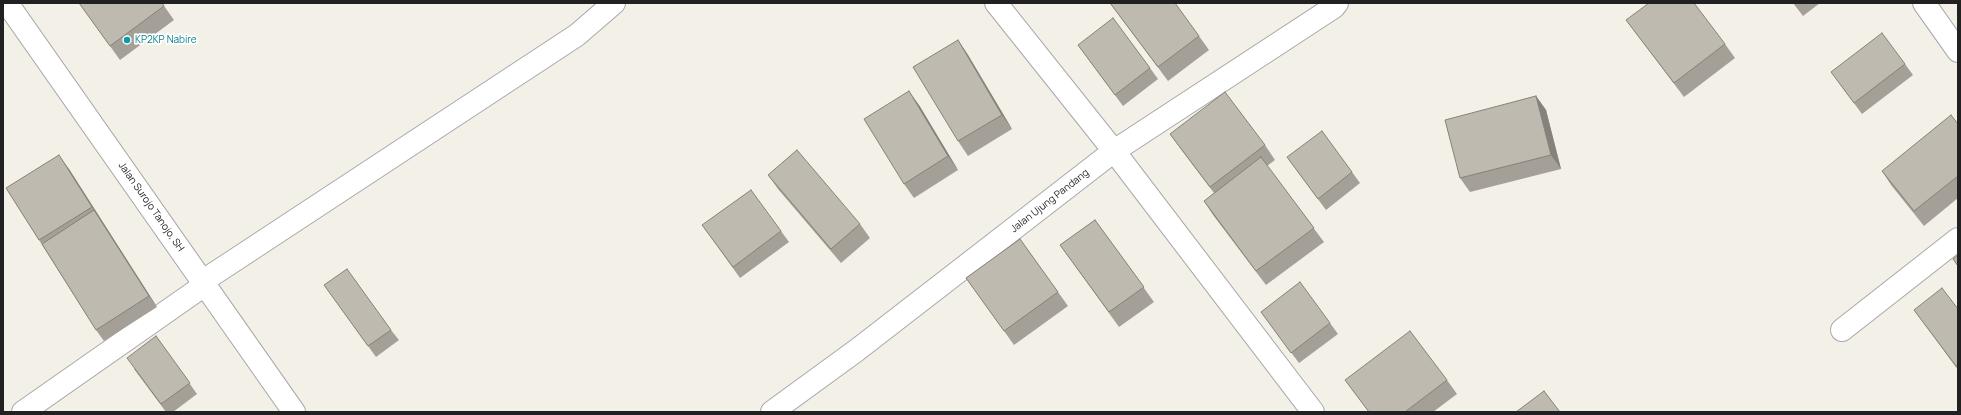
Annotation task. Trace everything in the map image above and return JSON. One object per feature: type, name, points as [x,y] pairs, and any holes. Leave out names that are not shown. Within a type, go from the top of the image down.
[{"type":"street","name":"Jalan Surojo Tanojo, SH","points":[[7,3],[294,412]]},
{"type":"street","points":[[23,412],[204,282],[576,35],[614,3]]},
{"type":"street","points":[[996,3],[1114,151],[1313,412]]},
{"type":"street","name":"Jalan Ujung Pandang","points":[[772,412],[857,350],[1114,151],[1334,7],[1337,3]]},
{"type":"street","points":[[1924,3],[1958,51]]},
{"type":"street","points":[[1842,330],[1958,239]]},
{"type":"building","name":"KP2KP Nabire","points":[[79,3],[162,3],[164,6],[110,46]]},
{"type":"building","points":[[1110,3],[1175,3],[1199,36],[1158,67]]},
{"type":"building","points":[[1649,3],[1694,3],[1725,44],[1674,83],[1626,20]]},
{"type":"building","points":[[1113,18],[1150,68],[1115,95],[1078,45]]},
{"type":"building","points":[[1882,33],[1905,64],[1854,103],[1831,72]]},
{"type":"building","points":[[958,40],[1002,115],[958,141],[913,67]]},
{"type":"building","points":[[909,91],[948,156],[904,184],[864,119]]},
{"type":"building","points":[[1225,92],[1265,145],[1210,187],[1170,134]]},
{"type":"building","points":[[1536,96],[1551,155],[1460,178],[1445,120]]},
{"type":"building","points":[[1951,115],[1958,124],[1958,176],[1914,211],[1882,171]]},
{"type":"building","points":[[1322,131],[1352,172],[1318,199],[1287,157]]},
{"type":"building","points":[[797,150],[860,224],[831,249],[768,175]]},
{"type":"building","points":[[59,155],[92,207],[39,240],[6,188]]},
{"type":"building","points":[[1261,157],[1314,228],[1256,271],[1204,201]]},
{"type":"building","points":[[751,190],[781,231],[733,267],[702,225]]},
{"type":"building","points":[[94,210],[149,296],[96,330],[42,244]]},
{"type":"building","points":[[1095,220],[1144,287],[1109,312],[1060,245]]},
{"type":"building","points":[[1020,239],[1058,292],[1004,331],[966,278]]},
{"type":"building","points":[[1958,255],[1958,266],[1953,259]]},
{"type":"building","points":[[347,269],[391,330],[368,346],[324,285]]},
{"type":"building","points":[[1300,282],[1330,323],[1291,353],[1261,312]]},
{"type":"building","points":[[1942,288],[1958,309],[1958,364],[1956,366],[1914,310]]},
{"type":"building","points":[[1410,331],[1447,380],[1405,412],[1369,412],[1345,380]]},
{"type":"building","points":[[156,336],[190,383],[161,404],[127,358]]},
{"type":"building","points":[[1544,391],[1560,412],[1516,412]]},
{"type":"place","name":"KP2KP Nabire","points":[[127,40]]}]
